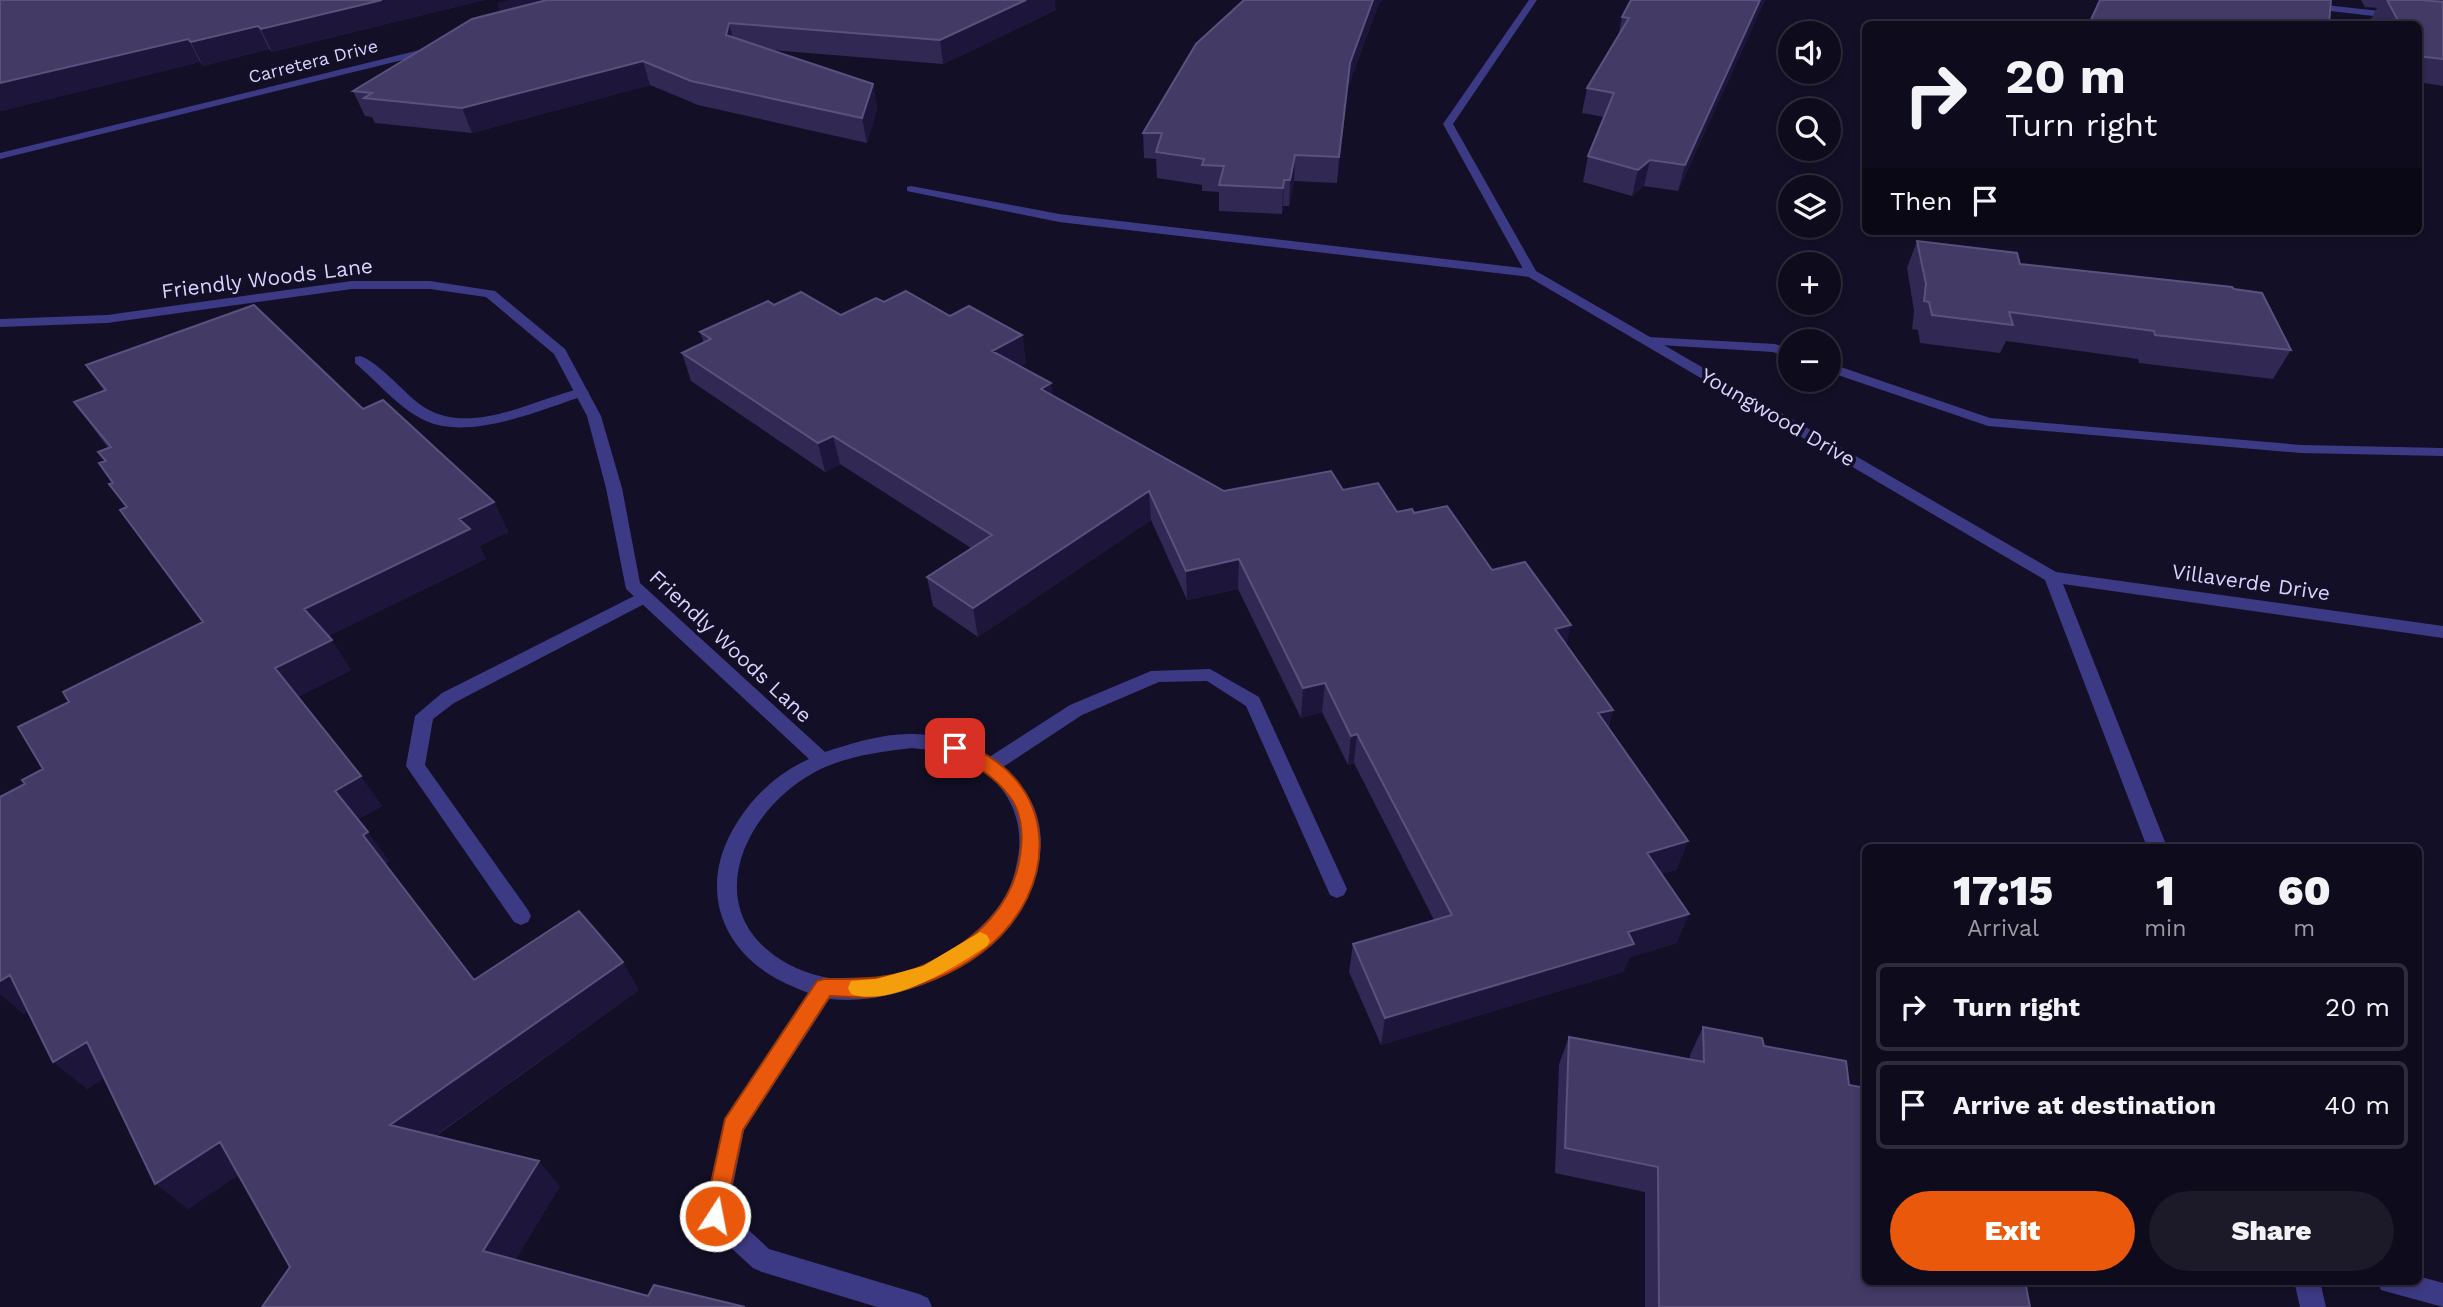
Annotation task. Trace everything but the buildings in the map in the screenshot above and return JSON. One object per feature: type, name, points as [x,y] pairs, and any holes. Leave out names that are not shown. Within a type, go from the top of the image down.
[{"type":"street","points":[[1531,273],[1448,124],[1533,0]]},
{"type":"street","points":[[2301,5],[2443,21]]},
{"type":"street","name":"Carretera Drive","points":[[0,156],[445,46]]},
{"type":"street","points":[[911,189],[1059,218],[1531,273]]},
{"type":"street","name":"Youngwood Drive","points":[[1531,273],[2052,577]]},
{"type":"street","name":"Friendly Woods Lane","points":[[0,323],[107,319],[352,285],[430,285],[491,295],[560,352],[594,416],[614,488],[632,585],[822,760]]},
{"type":"street","points":[[1648,341],[1778,349]]},
{"type":"street","points":[[360,360],[430,418],[447,422],[463,424],[484,420],[582,392]]},
{"type":"street","points":[[1841,371],[1988,422],[2301,449],[2443,452]]},
{"type":"street","points":[[2052,577],[2156,844]]},
{"type":"street","name":"Villaverde Drive","points":[[2052,577],[2443,632]]},
{"type":"street","points":[[521,916],[415,766],[424,716],[448,698],[644,597]]},
{"type":"street","points":[[990,766],[1076,710],[1157,676],[1210,675],[1253,702],[1337,889]]},
{"type":"street","points":[[912,741],[955,748],[990,766],[1018,794],[1032,830],[1029,870],[1009,913],[974,947],[928,973],[876,988],[824,988],[777,971],[743,941],[726,903],[728,861],[748,821],[780,786],[822,760],[866,746],[912,741]]},
{"type":"street","points":[[824,988],[733,1126],[715,1216],[762,1259],[919,1307]]},
{"type":"street","points":[[2308,1285],[2313,1307]]},
{"type":"street","points":[[2404,1285],[2443,1296]]},
{"type":"slow traffic","points":[[858,988],[876,988],[928,973],[980,941]]},
{"type":"route","points":[[715,1216],[733,1126],[824,988],[876,988],[928,973],[974,947],[1009,913],[1029,870],[1032,830],[1018,794],[990,766],[955,748]]}]
